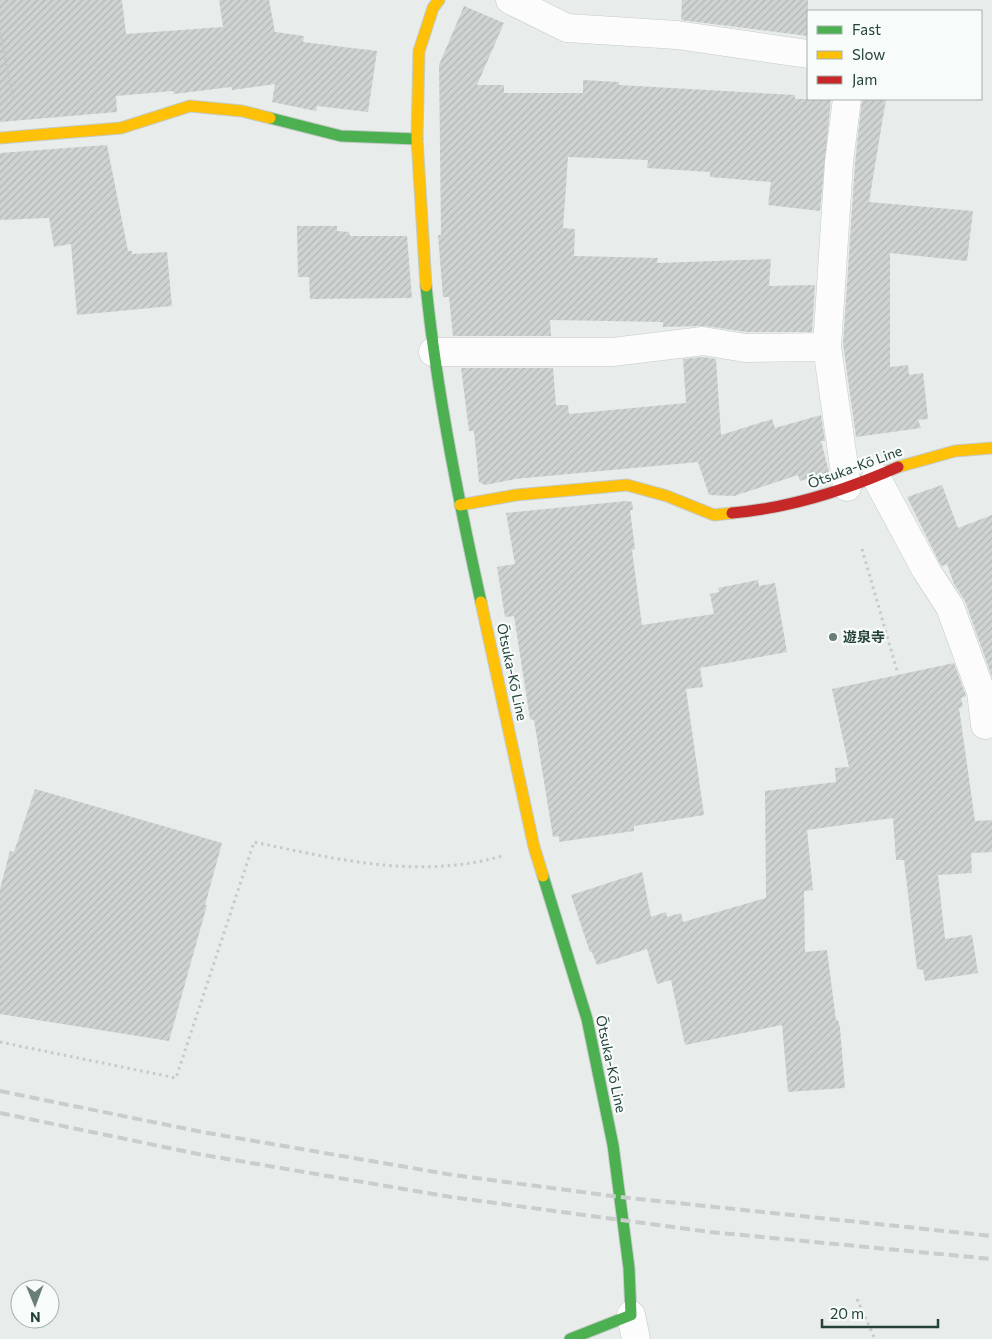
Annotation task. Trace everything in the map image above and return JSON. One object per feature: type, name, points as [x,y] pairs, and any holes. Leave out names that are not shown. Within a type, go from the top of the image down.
[{"type":"main road","points":[[439,0],[433,8],[419,51],[417,139],[425,273],[433,352],[460,505]]},
{"type":"main road","points":[[0,138],[121,128],[190,106],[242,111],[341,136],[417,139]]},
{"type":"main road","name":"Ōtsuka-Kō Line","points":[[570,1339],[634,1327],[629,1268],[611,1135],[587,1019],[534,847],[460,505],[516,495],[627,486],[667,496],[714,515],[764,510],[814,499],[876,477],[905,464],[955,451],[992,448]]},
{"type":"street","points":[[510,0],[567,28],[677,35],[807,54]]},
{"type":"street","points":[[847,100],[838,182],[827,347],[847,487]]},
{"type":"street","points":[[433,352],[613,352],[703,341],[745,348],[827,347]]},
{"type":"street","points":[[876,477],[926,570],[950,607],[981,692],[985,725]]},
{"type":"path","points":[[0,32],[20,137]]},
{"type":"path","points":[[862,549],[898,674]]},
{"type":"path","points":[[0,1042],[176,1078],[254,842],[326,857],[406,868],[476,864],[534,847]]},
{"type":"path","points":[[857,1300],[875,1339]]},
{"type":"building","points":[[0,0],[122,0],[126,34],[223,27],[219,0],[269,0],[275,32],[304,36],[303,42],[377,51],[368,112],[317,106],[316,111],[272,102],[275,84],[232,90],[231,87],[174,94],[173,91],[116,96],[117,112],[0,122]]},
{"type":"building","points":[[682,0],[808,0],[807,36],[681,20]]},
{"type":"building","points":[[464,6],[504,23],[477,85],[504,85],[504,93],[583,93],[583,80],[619,82],[619,85],[795,95],[795,99],[831,100],[820,211],[768,205],[771,182],[710,177],[710,172],[647,168],[648,160],[568,157],[563,228],[575,229],[574,256],[658,258],[657,263],[771,259],[769,286],[815,285],[812,332],[746,332],[705,326],[663,327],[663,322],[550,320],[551,336],[453,336],[449,297],[443,297],[438,235],[441,235],[439,65]]},
{"type":"building","points":[[862,100],[886,100],[869,202],[973,211],[967,261],[890,253],[890,367],[908,365],[909,375],[923,373],[928,419],[918,420],[921,428],[856,437],[843,344],[855,163]]},
{"type":"building","points":[[107,145],[128,251],[132,251],[132,254],[167,252],[172,306],[77,315],[71,244],[54,247],[49,218],[0,220],[0,153]]},
{"type":"building","points":[[297,226],[337,226],[337,231],[349,232],[350,236],[407,236],[412,298],[310,299],[309,277],[298,277]]},
{"type":"building","points":[[703,357],[716,359],[721,435],[772,419],[775,428],[821,415],[825,441],[821,441],[829,472],[800,481],[798,475],[734,496],[709,495],[698,462],[515,479],[485,485],[479,482],[474,431],[469,431],[461,368],[553,368],[556,405],[568,405],[569,414],[686,403],[683,359]]},
{"type":"building","points":[[942,485],[958,528],[992,515],[992,677],[965,601],[954,584],[947,564],[942,566],[939,562],[907,497]]},
{"type":"building","points":[[626,501],[632,502],[633,510],[630,510],[635,549],[632,550],[642,625],[714,614],[710,594],[719,592],[718,588],[758,580],[759,586],[775,583],[787,652],[700,668],[703,687],[686,689],[704,815],[634,826],[634,831],[559,842],[559,836],[553,837],[534,720],[530,719],[514,616],[505,617],[497,567],[515,564],[506,513]]},
{"type":"building","points":[[954,663],[966,696],[961,698],[963,707],[959,708],[975,821],[992,820],[992,852],[971,853],[972,873],[938,875],[945,939],[972,935],[978,973],[925,981],[923,970],[917,969],[904,860],[896,860],[893,818],[807,830],[813,890],[804,891],[805,952],[827,950],[836,1020],[838,1020],[840,1028],[845,1088],[788,1092],[782,1025],[685,1045],[671,980],[657,984],[647,949],[597,965],[592,952],[590,952],[571,895],[642,872],[651,917],[666,912],[667,917],[681,913],[683,922],[766,898],[765,791],[836,782],[835,768],[849,767],[832,689]]},
{"type":"building","points":[[35,789],[222,843],[205,905],[207,905],[169,1041],[0,1014],[0,889],[10,851],[14,852]]},
{"type":"railway","points":[[0,1091],[202,1132],[453,1175],[620,1197],[992,1236]]},
{"type":"railway","points":[[0,1113],[198,1154],[451,1197],[710,1232],[992,1259]]},
{"type":"traffic: fast","points":[[270,118],[341,136],[417,139]]},
{"type":"traffic: fast","points":[[426,286],[436,366],[449,445],[481,602]]},
{"type":"traffic: fast","points":[[543,876],[587,1019],[613,1145],[629,1268],[631,1315],[570,1339]]},
{"type":"traffic: slow","points":[[426,286],[417,139],[419,51],[433,8],[439,0]]},
{"type":"traffic: slow","points":[[0,138],[121,128],[190,106],[242,111],[270,118]]},
{"type":"traffic: slow","points":[[898,467],[955,451],[992,448]]},
{"type":"traffic: slow","points":[[460,505],[516,495],[627,485],[667,496],[714,515],[732,513]]},
{"type":"traffic: slow","points":[[481,602],[534,847],[543,876]]},
{"type":"traffic: jam","points":[[732,513],[796,503],[857,484],[898,467]]},
{"type":"place","name":"遊泉寺","points":[[833,637]]}]
